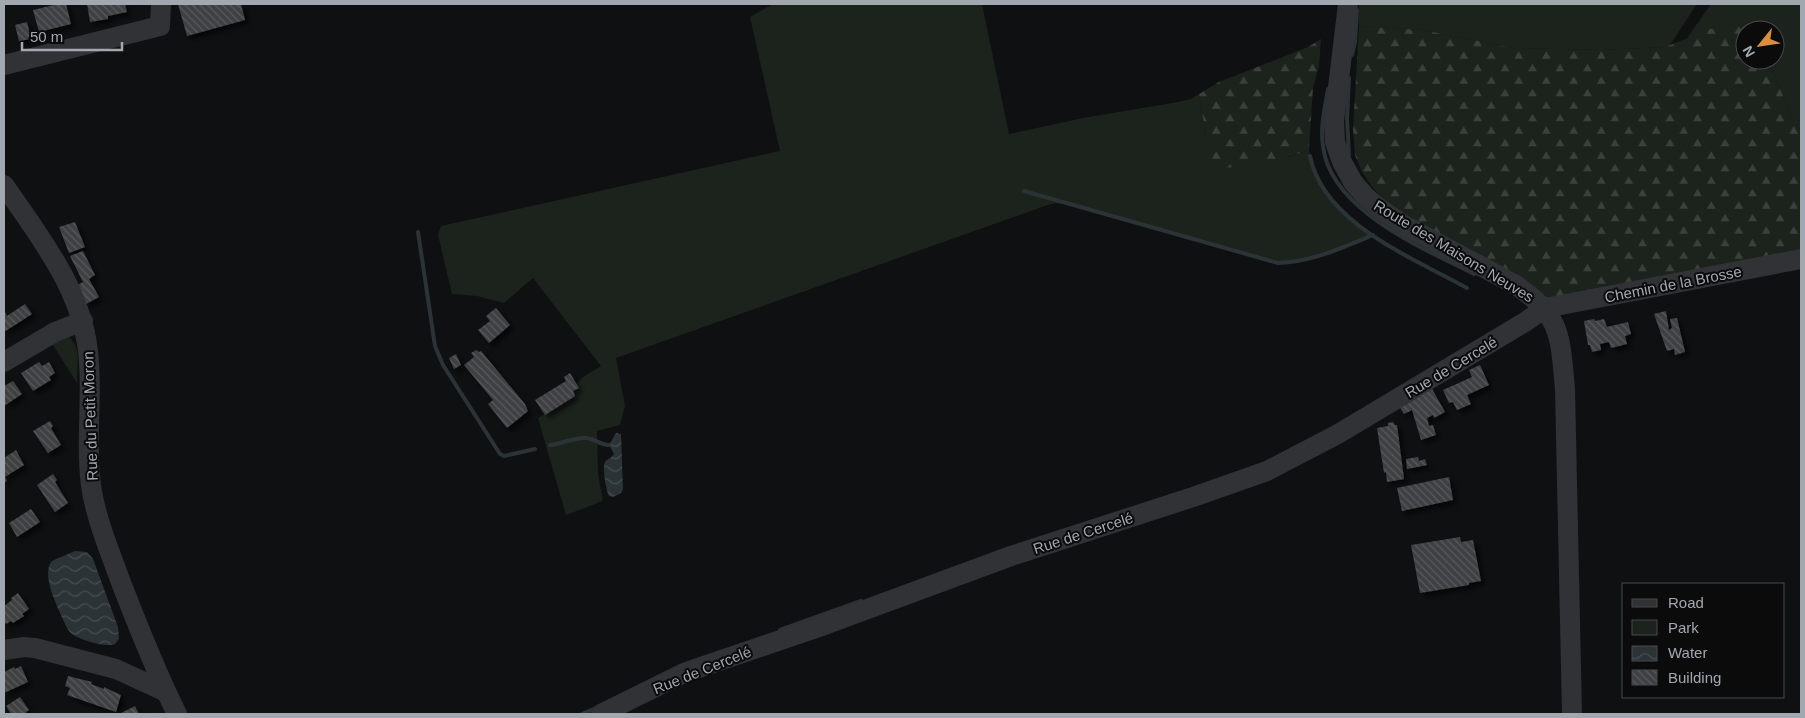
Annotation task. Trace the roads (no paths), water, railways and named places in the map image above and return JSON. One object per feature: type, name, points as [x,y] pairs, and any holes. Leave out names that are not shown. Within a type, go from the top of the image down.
[{"type":"street","points":[[4,65],[160,26],[160,4]]},
{"type":"street","name":"Route des Maisons Neuves","points":[[1348,4],[1346,34],[1334,121],[1335,142],[1342,162],[1353,182],[1379,208],[1437,243],[1530,294],[1545,308],[1558,332],[1565,389],[1572,714]]},
{"type":"street","name":"Rue du Petit Moron","points":[[4,185],[58,265],[75,298],[83,321],[90,363],[90,462],[92,490],[97,513],[140,632],[177,714]]},
{"type":"street","name":"Chemin de la Brosse","points":[[1545,308],[1801,259]]},
{"type":"street","name":"Rue de Cercelé","points":[[601,714],[684,673],[816,628],[1011,556],[1193,498],[1267,472],[1338,434],[1525,322],[1545,308]]},
{"type":"street","points":[[4,362],[55,332],[83,321]]},
{"type":"street","points":[[4,650],[24,647],[35,648],[116,669],[166,692]]},
{"type":"water","points":[[616,433],[621,434],[623,489],[621,493],[613,497],[609,496],[608,493],[604,469],[605,462],[614,454],[609,445]]},
{"type":"water","points":[[75,551],[87,552],[93,559],[118,627],[119,639],[115,644],[93,643],[72,634],[59,610],[49,583],[49,567],[52,561]]},
{"type":"waterway","points":[[1352,55],[1355,42],[1357,10]]},
{"type":"waterway","points":[[1349,78],[1347,119],[1349,154]]},
{"type":"waterway","points":[[1328,89],[1322,124],[1322,139],[1329,169],[1342,189],[1360,208],[1382,224],[1406,239],[1474,274]]},
{"type":"waterway","points":[[1310,156],[1318,180],[1332,201],[1351,219],[1397,251],[1467,288]]},
{"type":"waterway","points":[[1024,191],[1278,263],[1314,257],[1373,235]]},
{"type":"waterway","points":[[418,232],[435,346],[443,365],[500,454],[504,456],[535,449]]},
{"type":"waterway","points":[[550,445],[582,438],[589,438],[609,445]]},
{"type":"waterway","points":[[780,630],[861,601]]},
{"type":"waterway","points":[[582,714],[596,708]]}]
